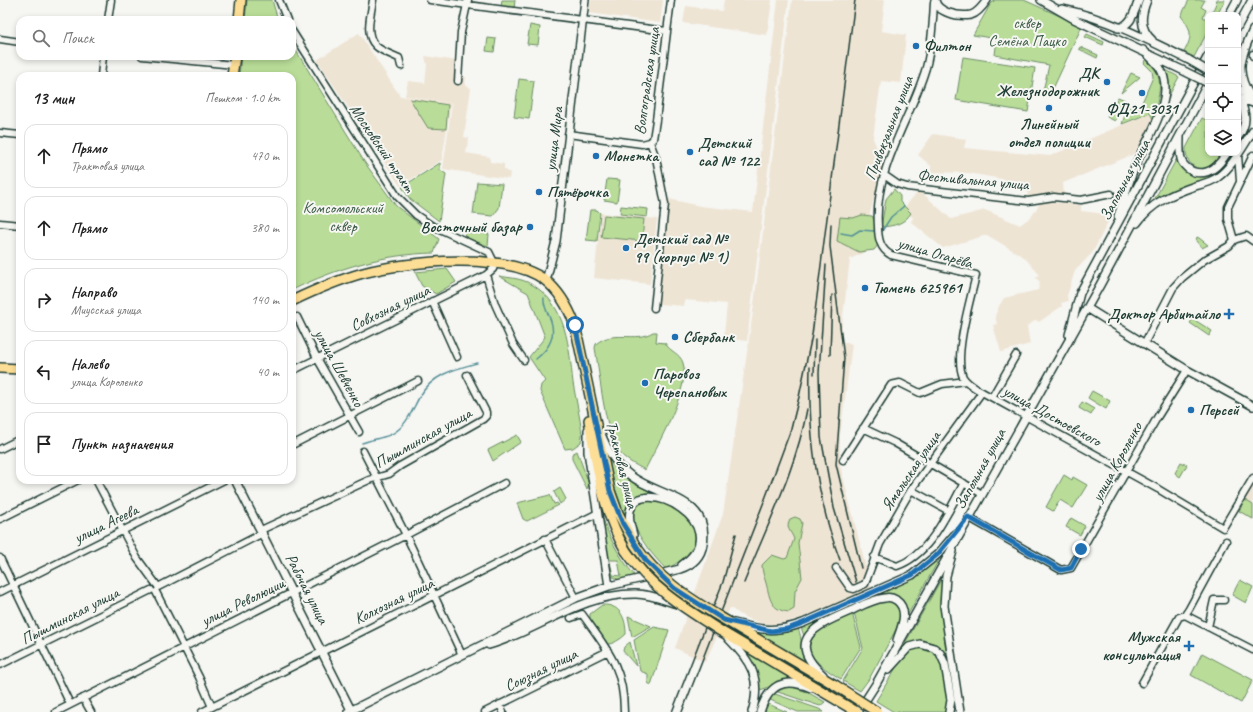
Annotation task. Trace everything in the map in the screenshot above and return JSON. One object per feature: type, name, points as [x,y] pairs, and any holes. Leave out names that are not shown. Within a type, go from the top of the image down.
[{"type":"main road","points":[[239,16],[241,0]]},
{"type":"main road","points":[[233,72],[234,61]]},
{"type":"main road","name":"Трактовая улица","points":[[296,298],[340,280],[394,267],[441,262],[495,264],[523,270],[546,281],[560,297],[572,318],[578,336],[604,503],[611,523],[626,551],[646,578],[678,604],[857,712]]},
{"type":"main road","points":[[0,368],[16,369]]},
{"type":"main road","name":"Трактовая улица","points":[[592,419],[612,498],[620,518],[635,545],[653,569],[668,582],[724,620],[835,685],[877,712]]},
{"type":"street","points":[[109,16],[111,0]]},
{"type":"street","points":[[279,0],[285,16]]},
{"type":"street","points":[[373,0],[369,30],[371,39],[376,47],[399,58],[401,66]]},
{"type":"street","points":[[430,0],[467,2],[582,21],[666,32]]},
{"type":"street","name":"улица Мира","points":[[546,281],[556,241],[585,0]]},
{"type":"street","name":"Волгоградская улица","points":[[654,308],[665,204],[656,158],[650,142],[653,139],[656,120],[671,0]]},
{"type":"street","points":[[982,8],[984,0]]},
{"type":"street","points":[[934,1],[939,8],[945,12],[970,15],[982,8],[987,0]]},
{"type":"street","points":[[1041,0],[1057,4],[1118,28],[1158,45],[1205,69]]},
{"type":"street","points":[[1118,28],[1126,27],[1131,21],[1139,0]]},
{"type":"street","points":[[1147,0],[1142,13],[1142,27],[1146,34],[1158,45]]},
{"type":"street","points":[[1231,12],[1237,0]]},
{"type":"street","points":[[1241,20],[1252,0]]},
{"type":"street","name":"Привокзальная улица","points":[[881,247],[876,210],[884,175],[894,145],[925,73],[933,20],[934,1]]},
{"type":"street","points":[[458,81],[462,32],[467,2]]},
{"type":"street","points":[[1057,4],[1074,18],[1143,50],[1205,82]]},
{"type":"street","points":[[1252,100],[1243,83],[1240,66],[1243,51],[1253,30]]},
{"type":"street","name":"Московский тракт","points":[[296,37],[370,156],[405,205],[420,218],[445,233],[489,252],[495,264]]},
{"type":"street","points":[[0,39],[16,41]]},
{"type":"street","points":[[1111,236],[1136,162],[1156,125],[1163,98],[1164,80],[1160,68],[1143,50]]},
{"type":"street","points":[[101,72],[103,60]]},
{"type":"street","points":[[216,60],[234,61]]},
{"type":"street","name":"Запольная улица","points":[[1067,343],[1080,293],[1205,62]]},
{"type":"street","name":"Запольная улица","points":[[857,712],[890,660],[966,521],[1087,308],[1207,84]]},
{"type":"street","points":[[1241,91],[1252,100]]},
{"type":"street","points":[[1241,98],[1252,100]]},
{"type":"street","points":[[1241,104],[1246,119],[1244,128],[1241,132]]},
{"type":"street","points":[[1241,150],[1253,131]]},
{"type":"street","points":[[0,133],[16,135]]},
{"type":"street","points":[[568,134],[642,144],[650,142]]},
{"type":"street","points":[[1180,134],[1182,162],[1188,170],[1200,173],[1209,172],[1218,166],[1225,156]]},
{"type":"street","points":[[1234,240],[1228,219],[1228,207],[1253,155]]},
{"type":"street","points":[[1123,241],[1138,220],[1152,206],[1169,196],[1217,178],[1225,172],[1237,156]]},
{"type":"street","points":[[1238,156],[1240,181]]},
{"type":"street","name":"Фестивальная улица","points":[[884,175],[897,184],[907,187],[1023,201],[1047,198],[1081,200],[1111,194]]},
{"type":"street","points":[[0,223],[16,225]]},
{"type":"street","points":[[1144,344],[1173,288],[1182,278],[1204,260],[1229,246],[1234,240],[1246,236],[1253,241]]},
{"type":"street","name":"улица Огарёва","points":[[881,247],[891,255],[976,276],[964,328],[961,354],[961,372],[966,381]]},
{"type":"street","name":"Совхозная улица","points":[[296,369],[486,275],[493,270],[495,264]]},
{"type":"street","points":[[486,275],[495,304],[513,344],[524,360]]},
{"type":"street","points":[[432,301],[457,357]]},
{"type":"street","points":[[1087,308],[1187,370],[1253,406]]},
{"type":"street","name":"улица Шевченко","points":[[297,317],[317,358],[359,432]]},
{"type":"street","points":[[992,397],[1016,355]]},
{"type":"street","name":"улица Короленко","points":[[966,521],[1061,570],[1071,568],[1158,416],[1187,370]]},
{"type":"street","name":"Пышминская улица","points":[[0,665],[155,588],[262,531],[369,480],[389,474],[400,466],[483,419],[486,416],[467,375]]},
{"type":"street","points":[[296,443],[418,381]]},
{"type":"street","points":[[843,460],[888,388],[896,382],[920,393],[942,384],[966,381]]},
{"type":"street","name":"улица Достоевского","points":[[966,381],[982,392],[1126,473],[1158,489],[1223,528],[1253,478]]},
{"type":"street","name":"Ямальская улица","points":[[836,568],[848,586],[852,589],[865,584],[874,557],[911,490],[982,392]]},
{"type":"street","points":[[592,419],[588,452],[609,586]]},
{"type":"street","points":[[350,711],[576,598],[609,586],[672,572],[689,566],[698,558],[704,540],[704,529],[701,520],[688,504],[640,482],[624,471],[610,454],[592,419]]},
{"type":"street","points":[[863,428],[930,463],[982,494]]},
{"type":"street","points":[[0,449],[16,441]]},
{"type":"street","points":[[363,451],[406,535],[462,655]]},
{"type":"street","name":"улица Революции","points":[[56,712],[183,646],[406,535],[505,483]]},
{"type":"street","points":[[874,557],[895,566],[903,564],[927,544],[949,511],[964,483]]},
{"type":"street","points":[[0,519],[70,484]]},
{"type":"street","points":[[98,484],[139,563],[155,588],[199,677],[212,707]]},
{"type":"street","name":"улица Агеева","points":[[0,592],[216,484]]},
{"type":"street","name":"Рабочая улица","points":[[237,484],[322,650],[350,711]]},
{"type":"street","points":[[911,490],[949,511]]},
{"type":"street","points":[[635,545],[629,516],[631,506],[638,499],[645,496],[653,497],[686,511],[692,517],[697,526],[699,537],[697,546],[688,560],[672,572]]},
{"type":"street","name":"Колхозная улица","points":[[202,712],[322,650],[598,513]]},
{"type":"street","points":[[835,685],[809,660],[806,651],[806,640],[812,631],[819,625],[921,569],[938,554],[966,521]]},
{"type":"street","points":[[958,536],[946,576],[944,606],[960,712]]},
{"type":"street","points":[[545,539],[576,598]]},
{"type":"street","points":[[1142,683],[1179,617],[1185,615],[1226,541]]},
{"type":"street","points":[[0,558],[14,584],[70,704]]},
{"type":"street","points":[[471,651],[509,639],[563,612],[588,603],[635,594],[646,595],[678,604]]},
{"type":"street","points":[[724,620],[765,630],[778,630],[857,604],[887,598],[893,599],[900,604],[904,618],[890,660]]},
{"type":"street","points":[[1208,627],[1214,600],[1224,600]]},
{"type":"street","points":[[571,618],[582,614],[608,651],[622,680],[624,712]]},
{"type":"street","points":[[1185,615],[1253,650]]},
{"type":"street","points":[[719,630],[743,654],[752,670],[756,692],[752,712]]},
{"type":"street","points":[[876,684],[906,649],[917,644],[931,646],[940,653],[945,664],[951,700],[949,712]]},
{"type":"street","name":"Союзная улица","points":[[485,712],[608,651]]},
{"type":"street","points":[[760,712],[769,693],[774,688],[783,684],[800,684],[830,695]]},
{"type":"street","points":[[83,698],[91,712]]},
{"type":"street","points":[[500,704],[503,712]]},
{"type":"shaded area","points":[[591,0],[663,0],[660,23],[589,13]]},
{"type":"shaded area","points":[[724,0],[772,0],[767,35],[683,23],[686,6],[722,11]]},
{"type":"shaded area","points":[[778,0],[789,0],[747,341],[725,338],[727,304],[685,300],[684,306],[658,304],[669,199],[700,206],[753,212]]},
{"type":"shaded area","points":[[792,0],[885,0],[881,31],[906,35],[901,83],[881,81],[873,138],[883,164],[869,217],[874,248],[850,259],[840,341],[852,344],[840,436],[840,465],[871,587],[870,589],[801,618],[779,624],[764,624],[746,618],[730,608],[705,662],[675,648],[723,514],[753,312]]},
{"type":"shaded area","points":[[359,33],[400,96],[451,103],[442,160],[400,186],[317,60]]},
{"type":"shaded area","points":[[425,56],[457,61],[455,75],[466,77],[465,85],[471,88],[464,137],[469,138],[466,153],[490,157],[490,162],[504,164],[504,169],[510,173],[509,179],[443,169],[452,103],[405,96],[408,81],[425,83],[427,65]]},
{"type":"shaded area","points":[[1150,113],[1153,119],[1138,148],[1132,155],[1063,183],[1064,195],[1028,196],[1025,183],[968,173],[931,172],[931,166],[918,155],[933,134],[966,139],[964,148],[1050,156]]},
{"type":"shaded area","points":[[919,190],[951,219],[985,210],[1020,225],[1032,216],[1041,201],[1081,205],[1081,211],[1105,214],[1108,222],[1093,252],[1075,271],[1067,296],[1068,301],[1061,303],[1062,306],[1039,322],[1036,320],[1027,326],[1030,344],[1001,352],[993,325],[997,324],[995,316],[999,306],[1004,298],[1038,290],[1040,282],[1036,278],[1039,274],[1024,257],[987,235],[943,248],[911,222],[913,218],[904,208]]},
{"type":"shaded area","name":"Детский сад № 99 (корпус № 1)","points":[[601,213],[657,219],[650,284],[594,278]]},
{"type":"shaded area","points":[[1253,485],[1253,520],[1238,511]]},
{"type":"green space","points":[[247,0],[272,0],[277,16],[245,16]]},
{"type":"green space","points":[[502,0],[515,0],[514,9],[501,7]]},
{"type":"green space","name":"сквер Семёна Пацко","points":[[995,0],[1024,0],[1082,26],[1051,93],[1043,91],[1049,65],[995,55],[997,39],[973,35],[990,5]]},
{"type":"green space","points":[[1189,0],[1205,0],[1201,7],[1206,10],[1203,17],[1205,18],[1205,37],[1194,57],[1184,52],[1189,42],[1190,33],[1181,16]]},
{"type":"green space","points":[[1215,0],[1225,0],[1219,12],[1212,12],[1217,1]]},
{"type":"green space","points":[[530,25],[540,27],[538,45],[527,44]]},
{"type":"green space","points":[[1087,34],[1104,42],[1103,45],[1085,37]]},
{"type":"green space","points":[[488,38],[496,39],[494,52],[486,51]]},
{"type":"green space","points":[[1080,47],[1098,55],[1097,58],[1079,49]]},
{"type":"green space","name":"Комсомольский сквер","points":[[296,51],[365,163],[396,206],[439,239],[434,253],[379,259],[326,275],[296,288],[296,72],[239,72],[241,60],[296,60]]},
{"type":"green space","points":[[963,57],[1035,68],[1028,112],[956,100]]},
{"type":"green space","points":[[1145,60],[1157,72],[1159,79],[1159,95],[1153,119],[1150,113],[1122,124],[1125,115],[1132,104],[1141,105],[1153,77],[1152,71],[1144,63]]},
{"type":"green space","points":[[1164,69],[1179,77],[1165,103]]},
{"type":"green space","points":[[1131,73],[1140,77],[1121,93]]},
{"type":"green space","points":[[519,79],[534,81],[529,119],[514,117]]},
{"type":"green space","points":[[1118,97],[1126,102],[1115,121],[1107,117]]},
{"type":"green space","points":[[410,99],[448,105],[446,129],[428,128]]},
{"type":"green space","points":[[1202,118],[1205,120],[1205,156],[1219,156],[1217,159],[1208,167],[1195,167],[1191,164],[1187,157],[1186,148]]},
{"type":"green space","points":[[1177,158],[1202,176],[1211,174],[1223,165],[1225,167],[1210,178],[1161,197],[1153,202]]},
{"type":"green space","points":[[440,163],[440,170],[446,174],[439,221],[410,199],[402,187]]},
{"type":"green space","points":[[607,179],[620,180],[617,202],[604,200]]},
{"type":"green space","points":[[477,182],[502,184],[499,208],[493,216],[473,214]]},
{"type":"green space","points":[[894,189],[900,196],[900,202],[911,213],[905,220],[898,224],[881,227],[886,199]]},
{"type":"green space","points":[[621,206],[648,209],[647,217],[620,214]]},
{"type":"green space","points":[[590,210],[597,210],[600,213],[597,241],[586,240]]},
{"type":"green space","points":[[604,215],[644,219],[642,241],[601,237]]},
{"type":"green space","points":[[862,215],[872,216],[875,222],[878,245],[874,250],[859,252],[837,241],[840,217],[853,218]]},
{"type":"green space","points":[[465,232],[489,234],[488,246],[464,237]]},
{"type":"green space","points":[[1197,237],[1208,245],[1202,248],[1196,241]]},
{"type":"green space","points":[[447,269],[456,282],[436,294],[422,286],[415,272]]},
{"type":"green space","points":[[499,276],[519,279],[531,284],[543,293],[552,303],[559,315],[564,328],[570,356],[582,434],[581,442],[573,448],[565,449],[540,391],[541,385],[545,381],[529,357],[545,337],[528,293]]},
{"type":"green space","points":[[1193,319],[1212,331],[1209,336],[1190,323]]},
{"type":"green space","points":[[657,332],[656,342],[665,343],[680,357],[683,363],[684,374],[682,387],[671,417],[645,470],[630,462],[623,456],[613,440],[603,401],[595,348],[596,344],[610,337],[639,336]]},
{"type":"green space","points":[[1092,391],[1110,401],[1106,409],[1088,398]]},
{"type":"green space","points":[[1082,402],[1094,409],[1091,415],[1079,408]]},
{"type":"green space","points":[[517,435],[521,442],[493,461],[488,450]]},
{"type":"green space","points":[[577,451],[589,484],[587,489],[572,459],[572,454]]},
{"type":"green space","points":[[608,456],[613,463],[654,492],[634,497],[628,504],[625,517],[614,485]]},
{"type":"green space","points":[[1181,462],[1187,465],[1180,477],[1175,473]]},
{"type":"green space","points":[[1064,475],[1072,480],[1073,477],[1087,485],[1073,508],[1060,500],[1053,511],[1046,507]]},
{"type":"green space","points":[[560,488],[566,499],[560,504],[554,492]]},
{"type":"green space","points":[[550,495],[554,504],[557,503],[559,505],[527,521],[523,519],[517,503]]},
{"type":"green space","points":[[647,499],[671,506],[685,516],[692,524],[695,532],[695,540],[691,549],[677,563],[666,569],[644,543],[634,522],[634,513],[637,505]]},
{"type":"green space","points":[[1245,500],[1253,505],[1253,519],[1239,511]]},
{"type":"green space","points":[[600,509],[614,544],[623,561],[635,576],[619,580],[610,575],[607,563],[610,562],[613,575],[621,576],[618,560],[607,560]]},
{"type":"green space","points":[[795,517],[800,519],[802,523],[798,543],[802,578],[795,591],[794,609],[789,612],[778,609],[774,606],[770,598],[762,565],[772,555],[784,559],[787,558],[794,539],[788,525],[790,519]]},
{"type":"green space","points":[[1071,518],[1085,526],[1080,535],[1066,527]]},
{"type":"green space","points":[[941,556],[907,616],[900,599],[860,603],[910,580]]},
{"type":"green space","points":[[943,576],[941,609],[948,663],[940,648],[930,642],[918,642],[903,647]]},
{"type":"green space","points":[[1240,580],[1253,587],[1246,603],[1232,595]]},
{"type":"green space","points":[[887,600],[894,603],[900,611],[900,622],[869,679],[860,691],[843,681],[863,648],[854,612]]},
{"type":"green space","points":[[602,605],[608,605],[618,610],[621,613],[625,623],[626,634],[611,644],[606,644],[590,618],[590,614]]},
{"type":"green space","points":[[852,613],[861,647],[841,679],[821,665],[810,653],[810,639],[819,628]]},
{"type":"green space","points":[[628,616],[651,626],[632,637]]},
{"type":"green space","points":[[822,619],[812,626],[804,636],[801,627]]},
{"type":"green space","points":[[654,627],[669,630],[651,685],[648,683],[648,674],[640,671],[634,640]]},
{"type":"green space","points":[[798,628],[802,653],[805,661],[756,633],[776,634]]},
{"type":"green space","points":[[630,642],[636,666],[623,651],[624,647]]},
{"type":"green space","points":[[919,647],[932,651],[941,661],[948,700],[946,712],[894,712],[876,701],[903,656],[909,651]]},
{"type":"green space","points":[[746,652],[792,679],[783,680],[759,690],[755,667]]},
{"type":"green space","points":[[1202,653],[1253,680],[1241,703],[1191,675]]},
{"type":"green space","points":[[789,686],[807,692],[825,702],[820,706],[775,691]]},
{"type":"green space","points":[[772,693],[824,712],[798,712],[768,699]]},
{"type":"green space","points":[[766,703],[787,712],[763,712]]},
{"type":"waterway","points":[[882,231],[891,217],[904,206]]},
{"type":"waterway","points":[[841,233],[852,235],[860,230],[874,231]]},
{"type":"waterway","points":[[536,359],[549,345],[552,334],[551,323],[545,307],[544,298]]},
{"type":"waterway","points":[[362,443],[387,436],[403,426],[420,396],[431,382],[438,377],[453,370],[477,363]]},
{"type":"railway","points":[[682,712],[765,499],[791,429],[799,397],[812,335],[855,0]]},
{"type":"railway","points":[[831,224],[830,246],[844,358],[836,464],[861,568]]},
{"type":"railway","points":[[826,265],[819,373],[821,437],[834,508],[856,582]]},
{"type":"railway","points":[[830,355],[832,295]]},
{"type":"railway","points":[[814,374],[815,340]]},
{"type":"railway","points":[[810,367],[811,416],[816,465],[825,513],[840,560]]},
{"type":"railway","points":[[744,583],[771,519],[796,453],[807,409]]},
{"type":"railway","points":[[672,712],[723,582],[736,534]]},
{"type":"place","name":"Филтон","points":[[916,46]]},
{"type":"place","name":"ДК Железнодорожник","points":[[1107,82]]},
{"type":"place","name":"ФД21-3031","points":[[1142,93]]},
{"type":"place","name":"Линейный отдел полиции","points":[[1049,108]]},
{"type":"place","name":"Детский сад № 122","points":[[690,152]]},
{"type":"place","name":"Монетка","points":[[596,156]]},
{"type":"place","name":"Пятёрочка","points":[[539,192]]},
{"type":"place","name":"Восточный базар","points":[[530,227]]},
{"type":"place","name":"Детский сад № 99 (корпус № 1)","points":[[626,248]]},
{"type":"place","name":"Тюмень 625961","points":[[865,288]]},
{"type":"place","name":"Доктор Арбитайло","points":[[1229,314]]},
{"type":"place","name":"Сбербанк","points":[[675,337]]},
{"type":"place","name":"Паровоз Черепановых","points":[[645,383]]},
{"type":"place","name":"Персей","points":[[1191,410]]},
{"type":"place","name":"Мужская консультация","points":[[1189,646]]},
{"type":"route","points":[[575,325],[586,383],[610,491],[623,524],[640,553],[660,576],[685,596],[724,620],[771,631],[787,629],[803,623],[912,575],[938,554],[964,524],[968,517],[1061,570],[1071,568],[1081,549]]}]
